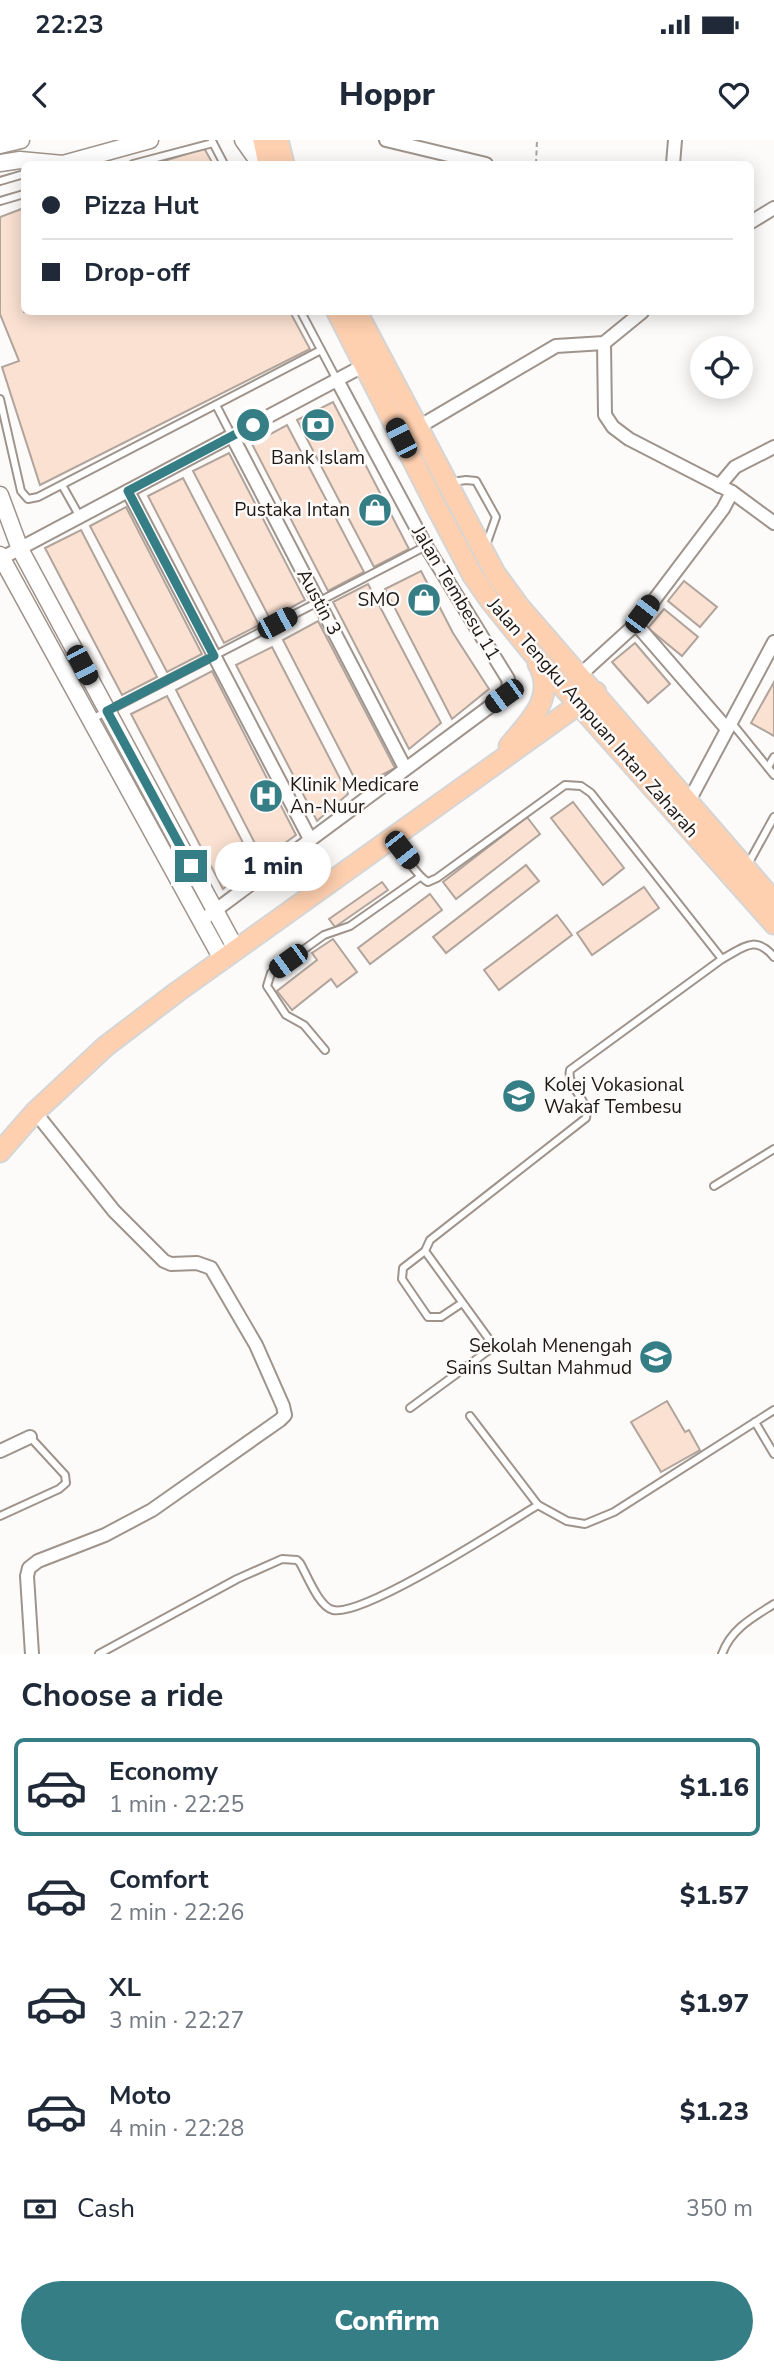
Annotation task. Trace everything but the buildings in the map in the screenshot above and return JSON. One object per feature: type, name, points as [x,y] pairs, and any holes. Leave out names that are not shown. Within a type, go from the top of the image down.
[{"type":"main road","points":[[263,140],[267,161]]},
{"type":"main road","points":[[278,140],[283,161]]},
{"type":"main road","name":"Jalan Tengku Ampuan Intan Zaharah","points":[[338,315],[473,576],[530,650],[774,924]]},
{"type":"main road","name":"Jalan Tengku Ampuan Intan Zaharah","points":[[359,315],[495,573],[519,606],[774,901]]},
{"type":"main road","points":[[490,769],[542,703],[545,684],[542,670],[530,650]]},
{"type":"main road","points":[[0,1152],[35,1112],[106,1046],[596,692]]},
{"type":"main road","points":[[548,727],[579,722],[592,725],[606,736]]},
{"type":"street","points":[[0,145],[20,140]]},
{"type":"street","points":[[72,161],[150,140]]},
{"type":"street","points":[[243,140],[258,161]]},
{"type":"street","points":[[386,140],[474,161]]},
{"type":"street","points":[[673,161],[675,140]]},
{"type":"street","points":[[0,163],[26,161]]},
{"type":"street","points":[[754,220],[774,208]]},
{"type":"street","points":[[417,428],[556,346],[604,343],[638,315]]},
{"type":"street","points":[[604,343],[605,415],[612,427],[629,439],[732,492],[774,523]]},
{"type":"street","points":[[230,956],[201,921],[1,557],[363,366]]},
{"type":"street","name":"Jalan Tembesu 11","points":[[201,921],[504,696],[509,686],[508,680],[426,546],[337,380]]},
{"type":"street","name":"Austin 3","points":[[232,436],[405,768]]},
{"type":"street","points":[[719,485],[735,467],[774,447]]},
{"type":"street","points":[[128,491],[310,839]]},
{"type":"street","points":[[580,675],[636,624],[723,509],[732,492]]},
{"type":"street","points":[[0,495],[20,549],[215,911],[230,956]]},
{"type":"street","points":[[636,624],[729,725]]},
{"type":"street","points":[[689,801],[774,642]]},
{"type":"street","points":[[32,1654],[27,1576],[29,1568],[105,1535],[152,1510],[285,1415],[256,1345],[211,1268],[197,1263],[171,1264],[164,1261],[114,1211],[35,1112]]},
{"type":"street","points":[[0,1451],[30,1437]]},
{"type":"lane","points":[[143,161],[212,141],[222,161]]},
{"type":"lane","points":[[0,181],[21,175]]},
{"type":"lane","points":[[0,201],[21,195]]},
{"type":"lane","points":[[302,315],[337,380]]},
{"type":"lane","points":[[0,399],[24,496],[28,499],[62,485],[321,350]]},
{"type":"lane","points":[[216,405],[232,436]]},
{"type":"lane","points":[[447,483],[476,481],[496,517],[484,551]]},
{"type":"lane","points":[[62,485],[80,517]]},
{"type":"lane","points":[[89,720],[426,546]]},
{"type":"lane","points":[[729,725],[774,775]]},
{"type":"lane","points":[[768,767],[774,757]]},
{"type":"lane","points":[[393,838],[420,877],[428,882],[565,785],[582,786],[591,793],[722,959]]},
{"type":"lane","points":[[746,868],[774,817]]},
{"type":"lane","points":[[325,1050],[304,1025],[286,1015],[267,986],[271,974],[324,935],[350,926],[420,877]]},
{"type":"lane","points":[[462,1303],[441,1317],[428,1317],[402,1279],[402,1268],[425,1251],[430,1240],[586,1118],[587,1109],[570,1082],[570,1070],[722,959],[752,943],[765,946],[774,957]]},
{"type":"lane","points":[[714,1186],[774,1149]]},
{"type":"lane","points":[[410,1408],[489,1350],[491,1342],[425,1251]]},
{"type":"lane","points":[[470,1416],[538,1505],[568,1521],[585,1524],[599,1520],[774,1410]]},
{"type":"lane","points":[[755,1422],[774,1454]]},
{"type":"lane","points":[[0,1516],[59,1489],[66,1483],[65,1475],[30,1437]]},
{"type":"lane","points":[[100,1654],[237,1579],[282,1559],[297,1560],[300,1563],[323,1604],[333,1610],[348,1609],[403,1587],[538,1505]]},
{"type":"lane","points":[[722,1654],[726,1642],[738,1628],[774,1604]]},
{"type":"path","points":[[536,161],[537,140]]},
{"type":"place","name":"Bank Islam","points":[[318,425]]},
{"type":"place","name":"Pustaka Intan","points":[[375,510]]},
{"type":"place","name":"SMO","points":[[424,600]]},
{"type":"place","name":"Klinik Medicare An-Nuur","points":[[266,796]]},
{"type":"place","name":"Kolej Vokasional Wakaf Tembesu","points":[[519,1096]]},
{"type":"place","name":"Sekolah Menengah Sains Sultan Mahmud","points":[[656,1357]]},
{"type":"route","points":[[191,866],[107,711],[214,656],[128,491],[253,425]]}]
